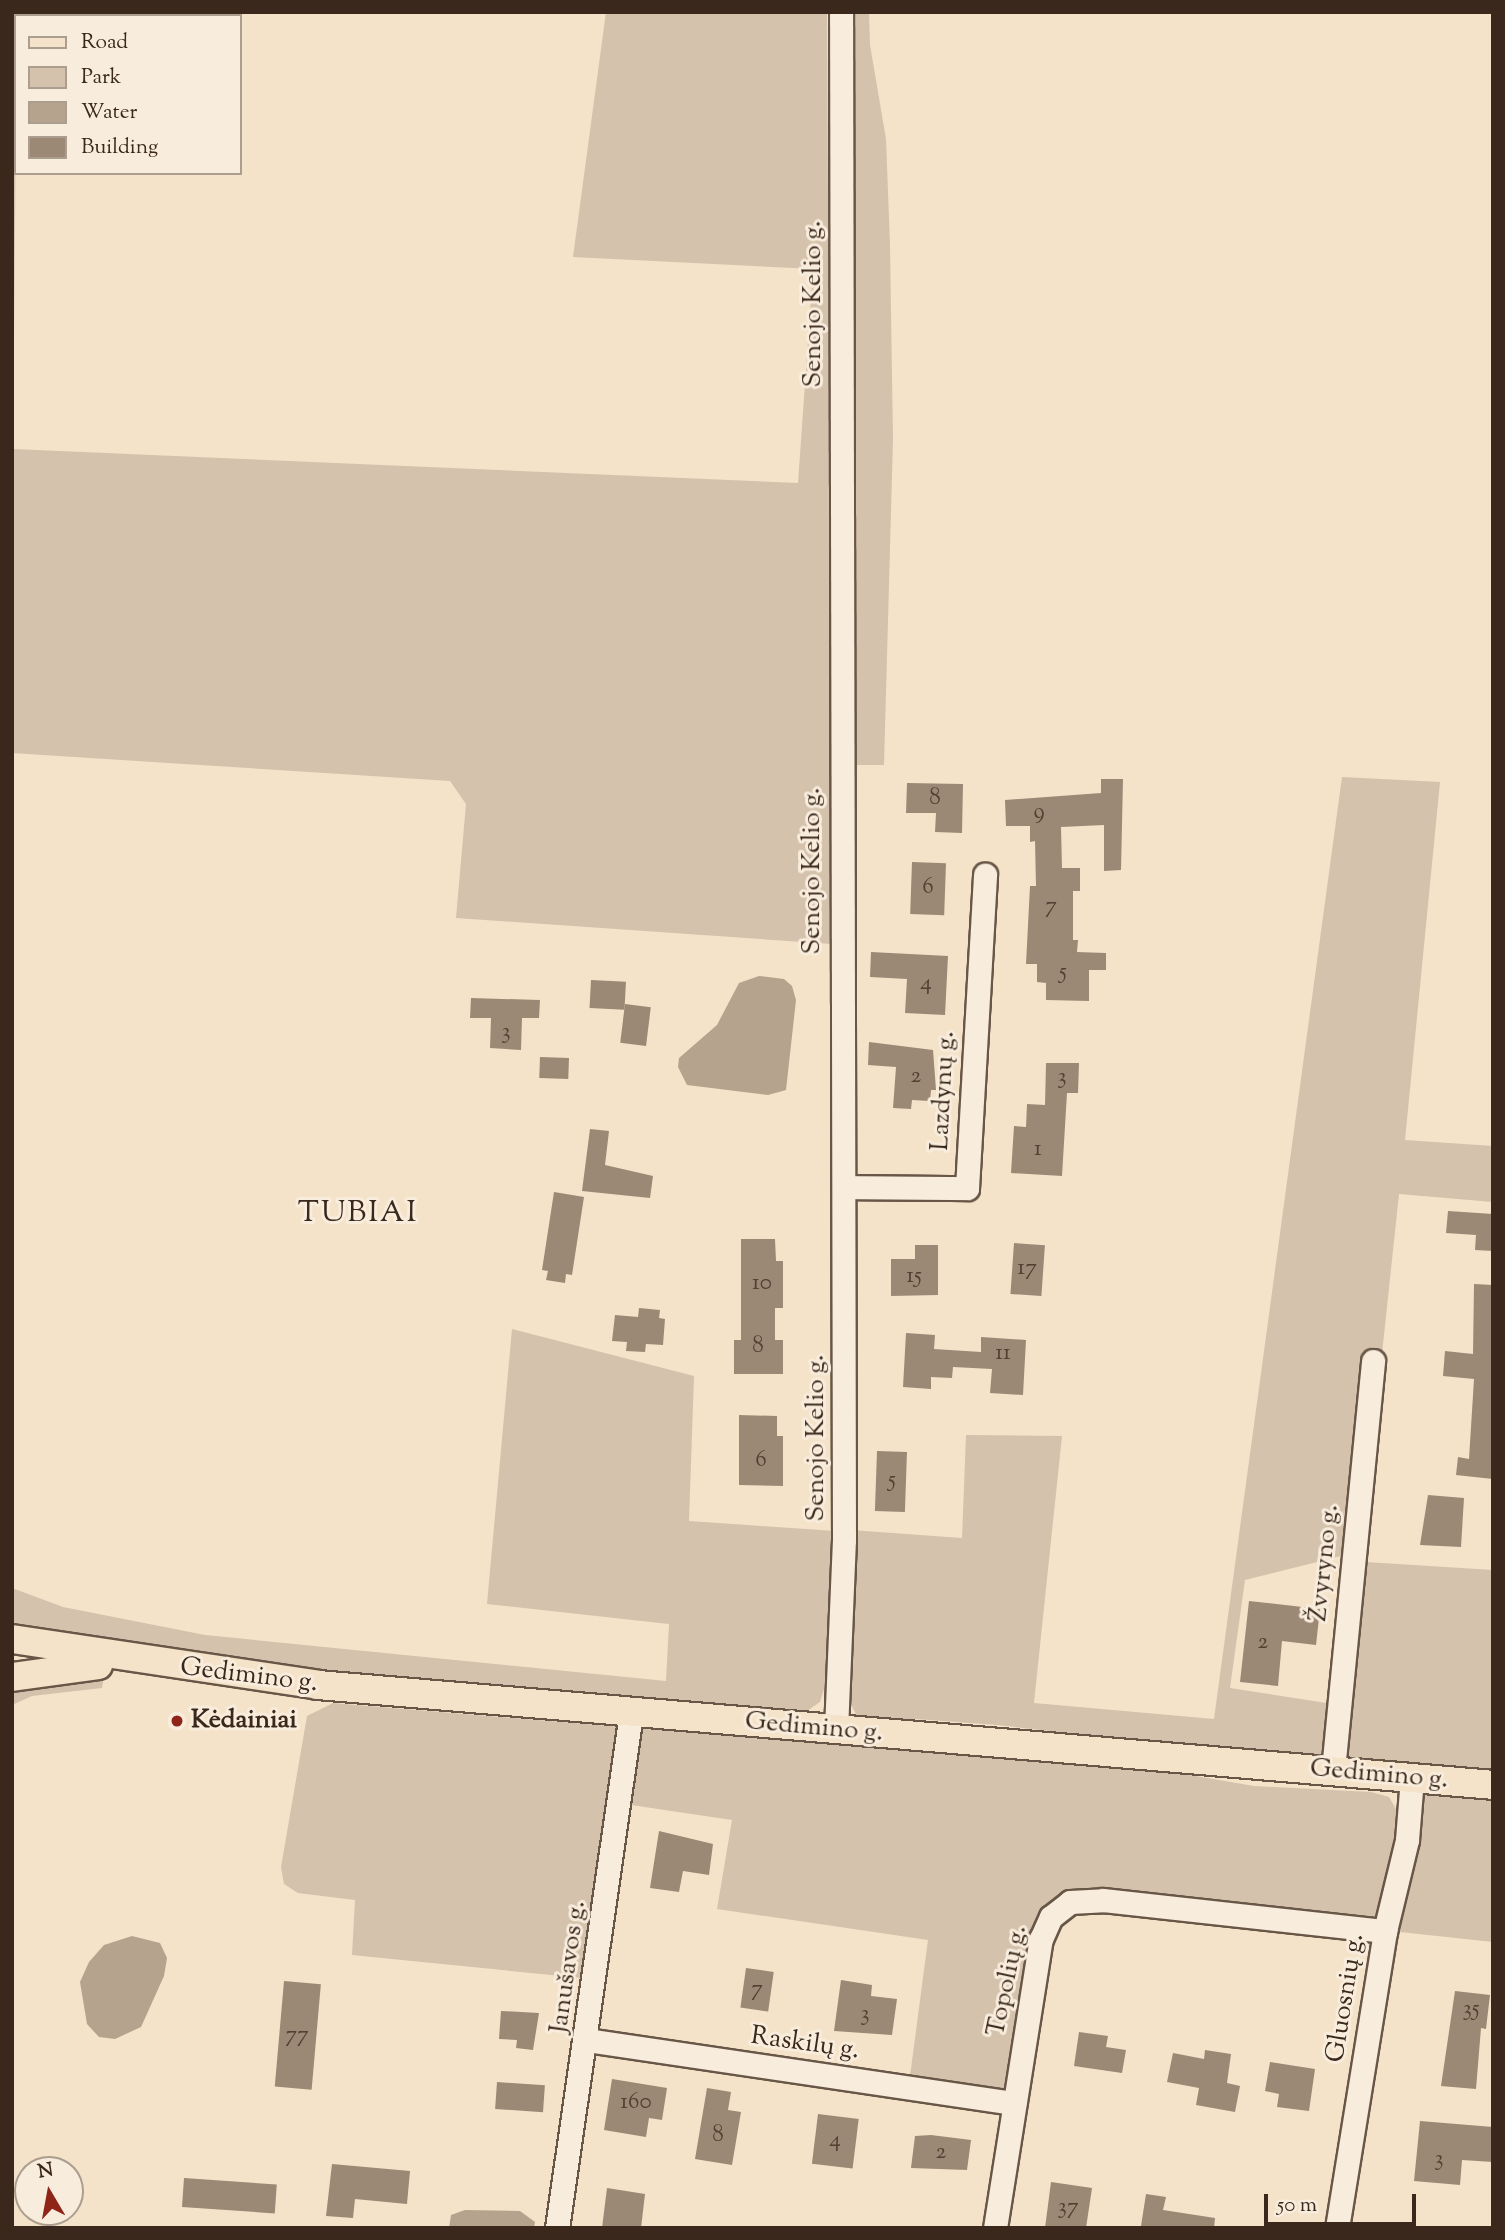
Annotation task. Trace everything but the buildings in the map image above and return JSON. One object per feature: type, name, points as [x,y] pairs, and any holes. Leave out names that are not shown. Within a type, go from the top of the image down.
[{"type":"main road","points":[[12,1639],[136,1661]]},
{"type":"main road","name":"Gedimino g.","points":[[136,1661],[306,1684],[1493,1785]]},
{"type":"main road","points":[[12,1677],[136,1661]]},
{"type":"street","name":"Senojo Kelio g.","points":[[836,1730],[844,1540],[841,12]]},
{"type":"street","name":"Lazdynų g.","points":[[844,1187],[967,1188],[985,875]]},
{"type":"street","name":"Žvyryno g.","points":[[1333,1770],[1373,1360]]},
{"type":"street","name":"Janušavos g.","points":[[557,2228],[587,2040],[631,1713]]},
{"type":"street","name":"Gluosnių g.","points":[[1337,2228],[1385,1931],[1407,1840],[1412,1778]]},
{"type":"street","name":"Topolių g.","points":[[995,2228],[1041,1939],[1051,1917],[1070,1902],[1103,1900],[1385,1931]]},
{"type":"street","name":"Raskilų g.","points":[[587,2040],[1014,2103]]},
{"type":"green space","points":[[12,12],[17,12],[14,14],[13,449],[798,483],[813,269],[573,257],[606,12],[827,12],[832,944],[456,918],[466,804],[450,781],[12,753]]},
{"type":"green space","points":[[852,12],[869,12],[870,45],[886,139],[893,440],[884,765],[851,765]]},
{"type":"green space","points":[[1342,777],[1440,782],[1405,1140],[1493,1146],[1493,1202],[1399,1194],[1361,1551],[1245,1580],[1230,1688],[1346,1706],[1366,1562],[1493,1570],[1493,1781],[997,1725],[916,1719],[874,1722],[857,1716],[847,1697],[851,1530],[962,1538],[966,1435],[1062,1436],[1034,1703],[1214,1719]]},
{"type":"green space","points":[[512,1329],[694,1376],[689,1521],[835,1531],[827,1679],[820,1702],[804,1713],[318,1672],[12,1634],[12,1588],[63,1607],[205,1635],[666,1681],[669,1624],[487,1604]]},
{"type":"green space","points":[[104,1676],[102,1688],[32,1696],[12,1705],[12,1685]]},
{"type":"green space","points":[[333,1703],[1178,1773],[1254,1786],[1371,1792],[1389,1797],[1400,1816],[1412,1778],[1493,1785],[1493,1942],[1103,1900],[1051,1917],[1009,2089],[910,2076],[928,1940],[717,1909],[732,1820],[611,1802],[581,1978],[352,1955],[355,1900],[298,1893],[284,1884],[281,1867],[307,1716]]},
{"type":"water","points":[[759,976],[784,979],[792,986],[796,1000],[786,1090],[768,1095],[687,1085],[678,1067],[679,1058],[717,1025],[739,983]]},
{"type":"water","points":[[132,1936],[160,1943],[167,1958],[164,1976],[141,2027],[115,2039],[99,2037],[87,2024],[80,1982],[89,1962],[104,1945]]},
{"type":"water","points":[[465,2210],[520,2211],[535,2222],[534,2228],[449,2228],[451,2215]]},
{"type":"place","name":"Kėdainiai","points":[[177,1721]]},
{"type":"district","name":"TUBIAI","points":[[358,1214]]}]
